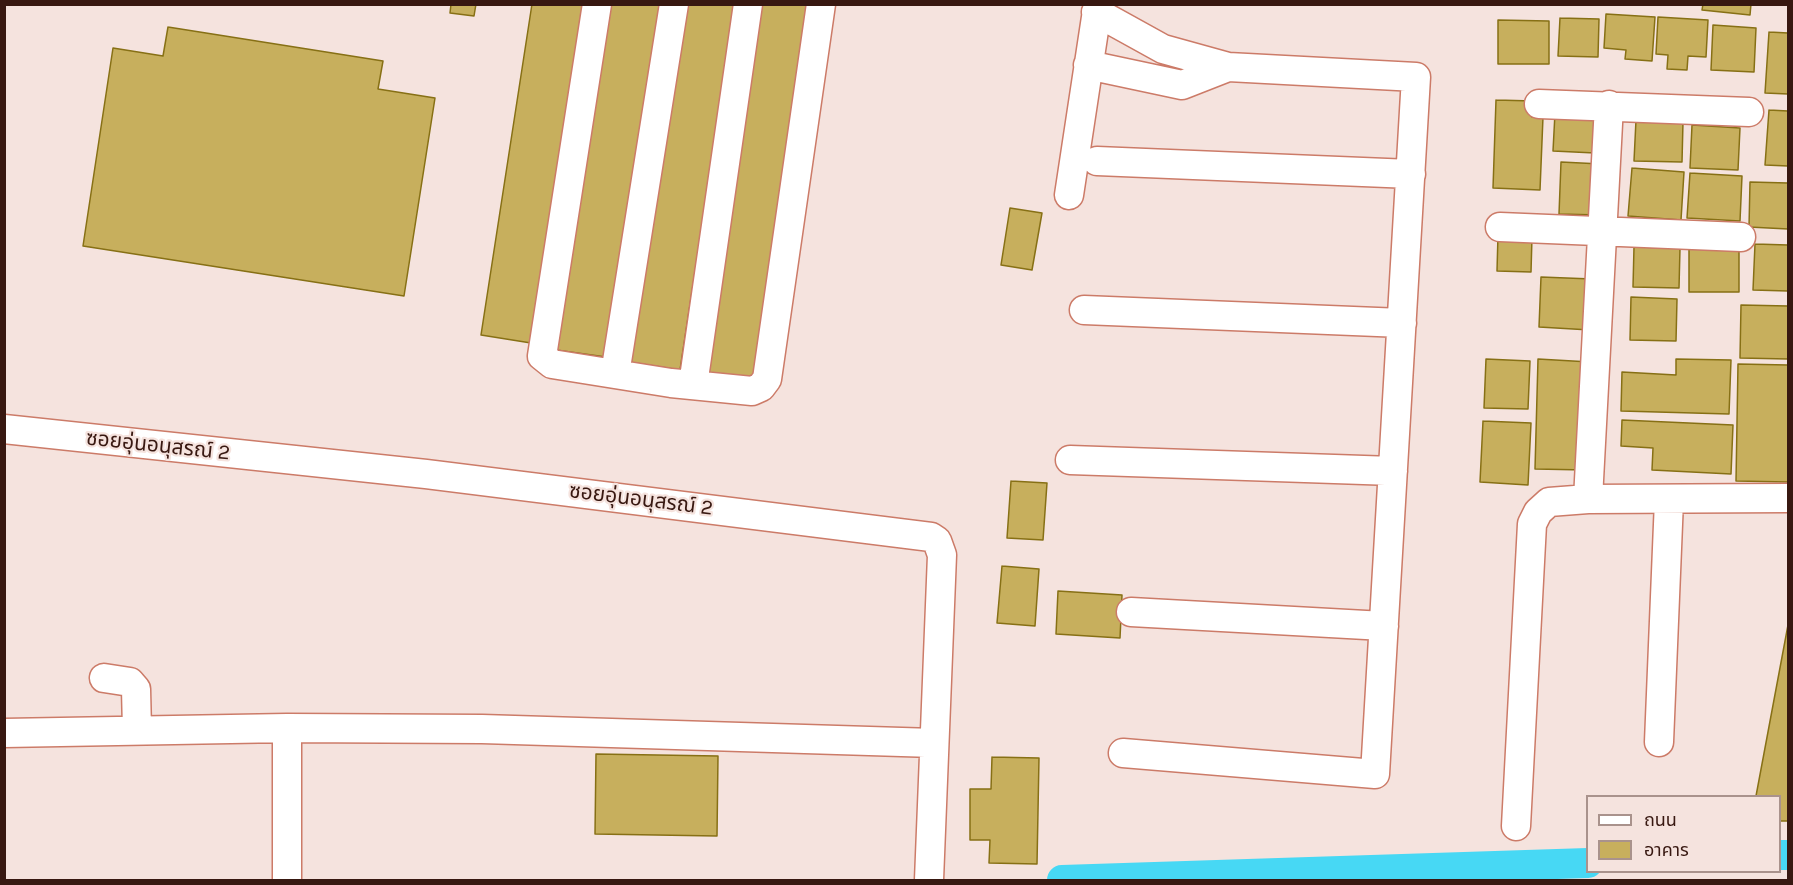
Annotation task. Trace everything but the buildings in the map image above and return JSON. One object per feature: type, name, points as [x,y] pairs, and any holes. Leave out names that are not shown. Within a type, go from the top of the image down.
[{"type":"street","points":[[597,4],[542,352],[545,360],[552,364],[615,374],[752,392],[761,387],[767,379],[821,4]]},
{"type":"street","points":[[615,374],[674,4]]},
{"type":"street","points":[[693,386],[748,4]]},
{"type":"street","points":[[1069,195],[1097,8],[1163,49],[1227,67],[1416,77],[1375,774],[1123,753]]},
{"type":"street","points":[[1088,65],[1182,84],[1227,67]]},
{"type":"street","points":[[1539,104],[1749,112]]},
{"type":"street","points":[[1588,499],[1609,105]]},
{"type":"street","points":[[1097,161],[1411,174]]},
{"type":"street","points":[[1500,227],[1741,237]]},
{"type":"street","points":[[1084,310],[1402,323]]},
{"type":"street","name":"ซอยอุ่นอนุสรณ์ 2","points":[[4,429],[426,474],[931,537],[937,541],[942,555],[929,880]]},
{"type":"street","points":[[1070,460],[1393,471]]},
{"type":"street","points":[[1516,826],[1532,524],[1538,512],[1549,502],[1588,499],[1788,498]]},
{"type":"street","points":[[1659,742],[1669,500]]},
{"type":"street","points":[[1131,612],[1384,626]]},
{"type":"street","points":[[104,678],[130,682],[136,689],[137,730]]},
{"type":"street","points":[[286,880],[287,728]]},
{"type":"street","points":[[4,733],[287,728],[482,729],[934,743]]},
{"type":"waterway","points":[[1781,855],[1788,855]]},
{"type":"waterway","points":[[1062,880],[1586,863]]}]
